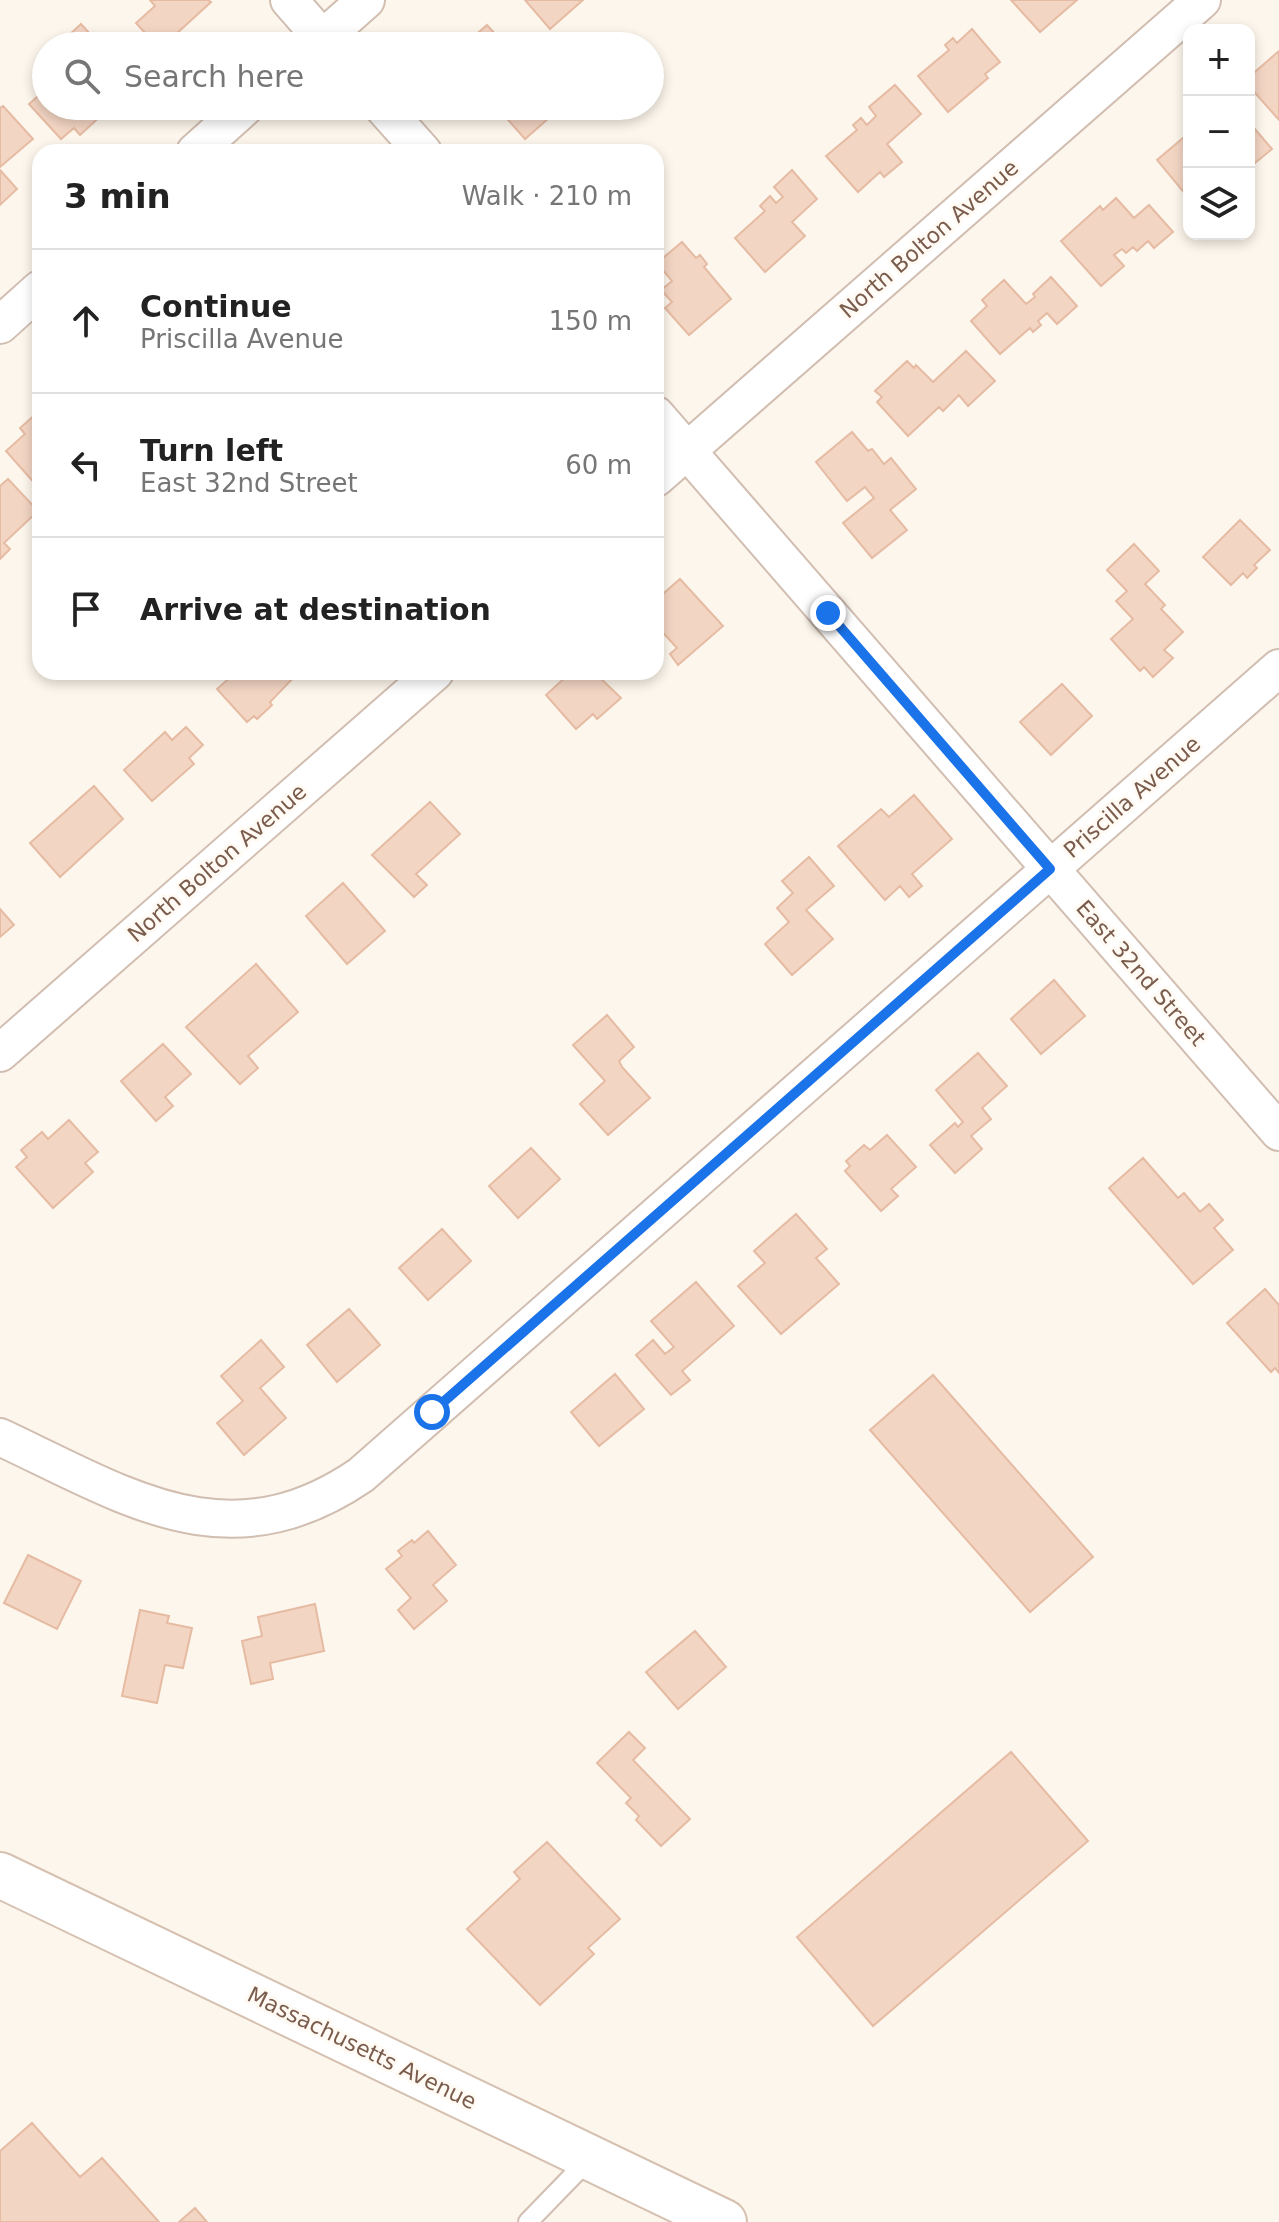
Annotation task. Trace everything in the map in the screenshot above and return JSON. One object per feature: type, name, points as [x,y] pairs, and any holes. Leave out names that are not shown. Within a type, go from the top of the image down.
[{"type":"main road","name":"Massachusetts Avenue","points":[[0,1875],[724,2222]]},
{"type":"street","points":[[289,0],[314,32]]},
{"type":"street","points":[[333,32],[366,0]]},
{"type":"street","name":"North Bolton Avenue","points":[[664,471],[1202,0]]},
{"type":"street","points":[[204,144],[230,120]]},
{"type":"street","points":[[394,120],[416,144]]},
{"type":"street","points":[[0,325],[32,296]]},
{"type":"street","name":"East 32nd Street","points":[[664,424],[1279,1132]]},
{"type":"street","name":"Priscilla Avenue","points":[[0,1437],[141,1503],[186,1515],[218,1520],[245,1519],[285,1512],[334,1493],[373,1464],[1279,668]]},
{"type":"street","name":"North Bolton Avenue","points":[[0,1053],[426,680]]},
{"type":"lane","points":[[528,2222],[590,2158]]},
{"type":"building","points":[[150,0],[211,2],[178,32],[144,32],[136,23],[155,6]]},
{"type":"building","points":[[525,0],[583,0],[550,29]]},
{"type":"building","points":[[1011,0],[1077,0],[1040,32]]},
{"type":"building","points":[[81,24],[88,32],[72,32]]},
{"type":"building","points":[[487,25],[493,32],[479,32]]},
{"type":"building","points":[[972,29],[1000,62],[985,74],[988,78],[948,112],[918,76],[949,50],[945,45],[953,38],[957,43]]},
{"type":"building","points":[[1279,51],[1279,120],[1255,93],[1255,72]]},
{"type":"building","points":[[895,85],[921,114],[887,144],[902,162],[884,177],[880,172],[858,192],[826,156],[857,130],[853,125],[861,118],[867,125],[876,116],[869,107]]},
{"type":"building","points":[[3,106],[33,139],[0,167],[0,108]]},
{"type":"building","points":[[44,120],[96,120],[80,135],[74,128],[61,139]]},
{"type":"building","points":[[508,120],[547,120],[525,139]]},
{"type":"building","points":[[1255,129],[1272,149],[1255,163]]},
{"type":"building","points":[[1183,138],[1183,191],[1157,160]]},
{"type":"building","points":[[0,170],[17,189],[0,205]]},
{"type":"building","points":[[792,170],[817,199],[792,222],[805,236],[765,272],[735,238],[765,211],[760,206],[770,196],[776,203],[783,197],[774,187]]},
{"type":"building","points":[[1116,198],[1134,218],[1149,205],[1173,232],[1154,248],[1148,241],[1137,251],[1133,247],[1126,253],[1122,249],[1114,255],[1124,266],[1101,286],[1061,241],[1100,206],[1103,210]]},
{"type":"building","points":[[682,242],[696,258],[700,255],[707,264],[704,267],[731,299],[689,335],[665,308],[672,302],[664,293],[664,288],[672,281],[664,271],[664,257]]},
{"type":"building","points":[[1051,277],[1077,306],[1057,324],[1047,313],[1038,321],[1041,325],[1033,332],[1030,328],[1000,354],[971,321],[987,306],[982,300],[1004,280],[1026,304]]},
{"type":"building","points":[[966,351],[995,381],[968,406],[959,395],[943,411],[939,407],[908,436],[877,402],[882,397],[875,391],[907,361],[914,368],[916,365],[933,382]]},
{"type":"building","points":[[32,417],[32,480],[6,451],[25,434],[20,428]]},
{"type":"building","points":[[852,432],[884,464],[891,458],[916,489],[890,510],[907,530],[872,558],[843,523],[874,498],[865,487],[847,501],[816,462]]},
{"type":"building","points":[[8,479],[32,505],[32,517],[4,543],[10,549],[0,559],[0,486]]},
{"type":"building","points":[[1240,520],[1270,550],[1254,565],[1257,568],[1247,578],[1243,573],[1231,585],[1203,557]]},
{"type":"building","points":[[1134,544],[1159,571],[1145,584],[1165,605],[1161,609],[1183,632],[1164,650],[1173,658],[1153,677],[1144,667],[1140,671],[1111,639],[1133,619],[1116,601],[1127,591],[1107,570]]},
{"type":"building","points":[[680,579],[723,626],[678,665],[670,654],[677,648],[664,634],[664,593]]},
{"type":"building","points":[[227,680],[291,680],[270,702],[272,705],[257,719],[254,716],[247,722],[217,689]]},
{"type":"building","points":[[562,680],[602,680],[621,698],[597,719],[593,714],[576,729],[546,695]]},
{"type":"building","points":[[1062,684],[1092,716],[1051,755],[1020,722]]},
{"type":"building","points":[[186,727],[203,745],[189,758],[194,764],[152,801],[124,770],[165,732],[172,740]]},
{"type":"building","points":[[94,786],[123,819],[60,877],[30,843]]},
{"type":"building","points":[[914,795],[952,839],[912,874],[922,886],[909,897],[900,886],[885,900],[838,846],[881,809],[889,817]]},
{"type":"building","points":[[430,802],[460,834],[416,874],[427,885],[414,897],[372,855]]},
{"type":"building","points":[[809,857],[834,886],[806,910],[833,939],[792,975],[765,944],[789,922],[777,908],[793,893],[782,881]]},
{"type":"building","points":[[343,883],[385,931],[347,964],[306,916]]},
{"type":"building","points":[[0,909],[14,925],[0,937]]},
{"type":"building","points":[[256,964],[298,1012],[248,1056],[258,1068],[240,1084],[186,1027]]},
{"type":"building","points":[[1054,980],[1085,1016],[1041,1054],[1011,1019]]},
{"type":"building","points":[[607,1015],[634,1047],[619,1061],[622,1067],[650,1098],[608,1135],[580,1104],[605,1081],[573,1045]]},
{"type":"building","points":[[163,1044],[191,1074],[165,1097],[173,1106],[156,1121],[121,1081]]},
{"type":"building","points":[[978,1053],[1007,1086],[982,1108],[991,1119],[971,1136],[982,1149],[955,1173],[930,1145],[955,1123],[958,1127],[963,1122],[936,1090]]},
{"type":"building","points":[[69,1120],[98,1152],[85,1163],[93,1172],[53,1208],[16,1167],[27,1157],[21,1150],[42,1132],[48,1139]]},
{"type":"building","points":[[887,1135],[916,1167],[891,1189],[898,1196],[881,1211],[845,1171],[850,1166],[846,1161],[864,1145],[870,1150]]},
{"type":"building","points":[[531,1148],[560,1179],[518,1218],[489,1186]]},
{"type":"building","points":[[1143,1158],[1178,1198],[1184,1193],[1200,1212],[1209,1204],[1223,1220],[1214,1228],[1233,1250],[1193,1284],[1109,1188]]},
{"type":"building","points":[[796,1214],[827,1249],[816,1258],[839,1284],[781,1334],[738,1286],[765,1263],[754,1251]]},
{"type":"building","points":[[442,1229],[471,1261],[428,1300],[399,1268]]},
{"type":"building","points":[[696,1282],[734,1326],[682,1371],[690,1380],[671,1395],[636,1355],[653,1340],[665,1354],[674,1347],[651,1321]]},
{"type":"building","points":[[1265,1289],[1279,1305],[1279,1373],[1275,1368],[1271,1372],[1227,1323]]},
{"type":"building","points":[[349,1309],[380,1345],[337,1382],[307,1345]]},
{"type":"building","points":[[261,1340],[284,1367],[260,1388],[286,1418],[244,1455],[217,1423],[243,1401],[221,1376]]},
{"type":"building","points":[[615,1374],[644,1409],[599,1446],[571,1412]]},
{"type":"building","points":[[933,1375],[1093,1557],[1030,1612],[870,1430]]},
{"type":"building","points":[[428,1531],[456,1565],[433,1585],[447,1601],[414,1629],[398,1610],[411,1598],[386,1569],[402,1556],[398,1551]]},
{"type":"building","points":[[28,1555],[81,1581],[57,1629],[4,1603]]},
{"type":"building","points":[[315,1604],[324,1651],[270,1663],[273,1679],[251,1684],[242,1641],[262,1636],[258,1617]]},
{"type":"building","points":[[140,1610],[169,1616],[167,1623],[192,1628],[183,1668],[165,1665],[157,1703],[122,1696]]},
{"type":"building","points":[[695,1631],[726,1667],[678,1709],[646,1672]]},
{"type":"building","points":[[629,1732],[645,1748],[633,1760],[690,1819],[661,1846],[636,1820],[639,1816],[626,1803],[631,1798],[597,1763]]},
{"type":"building","points":[[1011,1752],[1088,1841],[873,2026],[797,1937]]},
{"type":"building","points":[[547,1842],[620,1919],[588,1948],[594,1954],[540,2005],[467,1929],[520,1879],[514,1872]]},
{"type":"building","points":[[32,2123],[80,2177],[102,2158],[159,2222],[0,2222],[0,2151]]},
{"type":"building","points":[[195,2208],[207,2222],[179,2222]]},
{"type":"route","points":[[432,1412],[1050,869],[828,613]]}]
